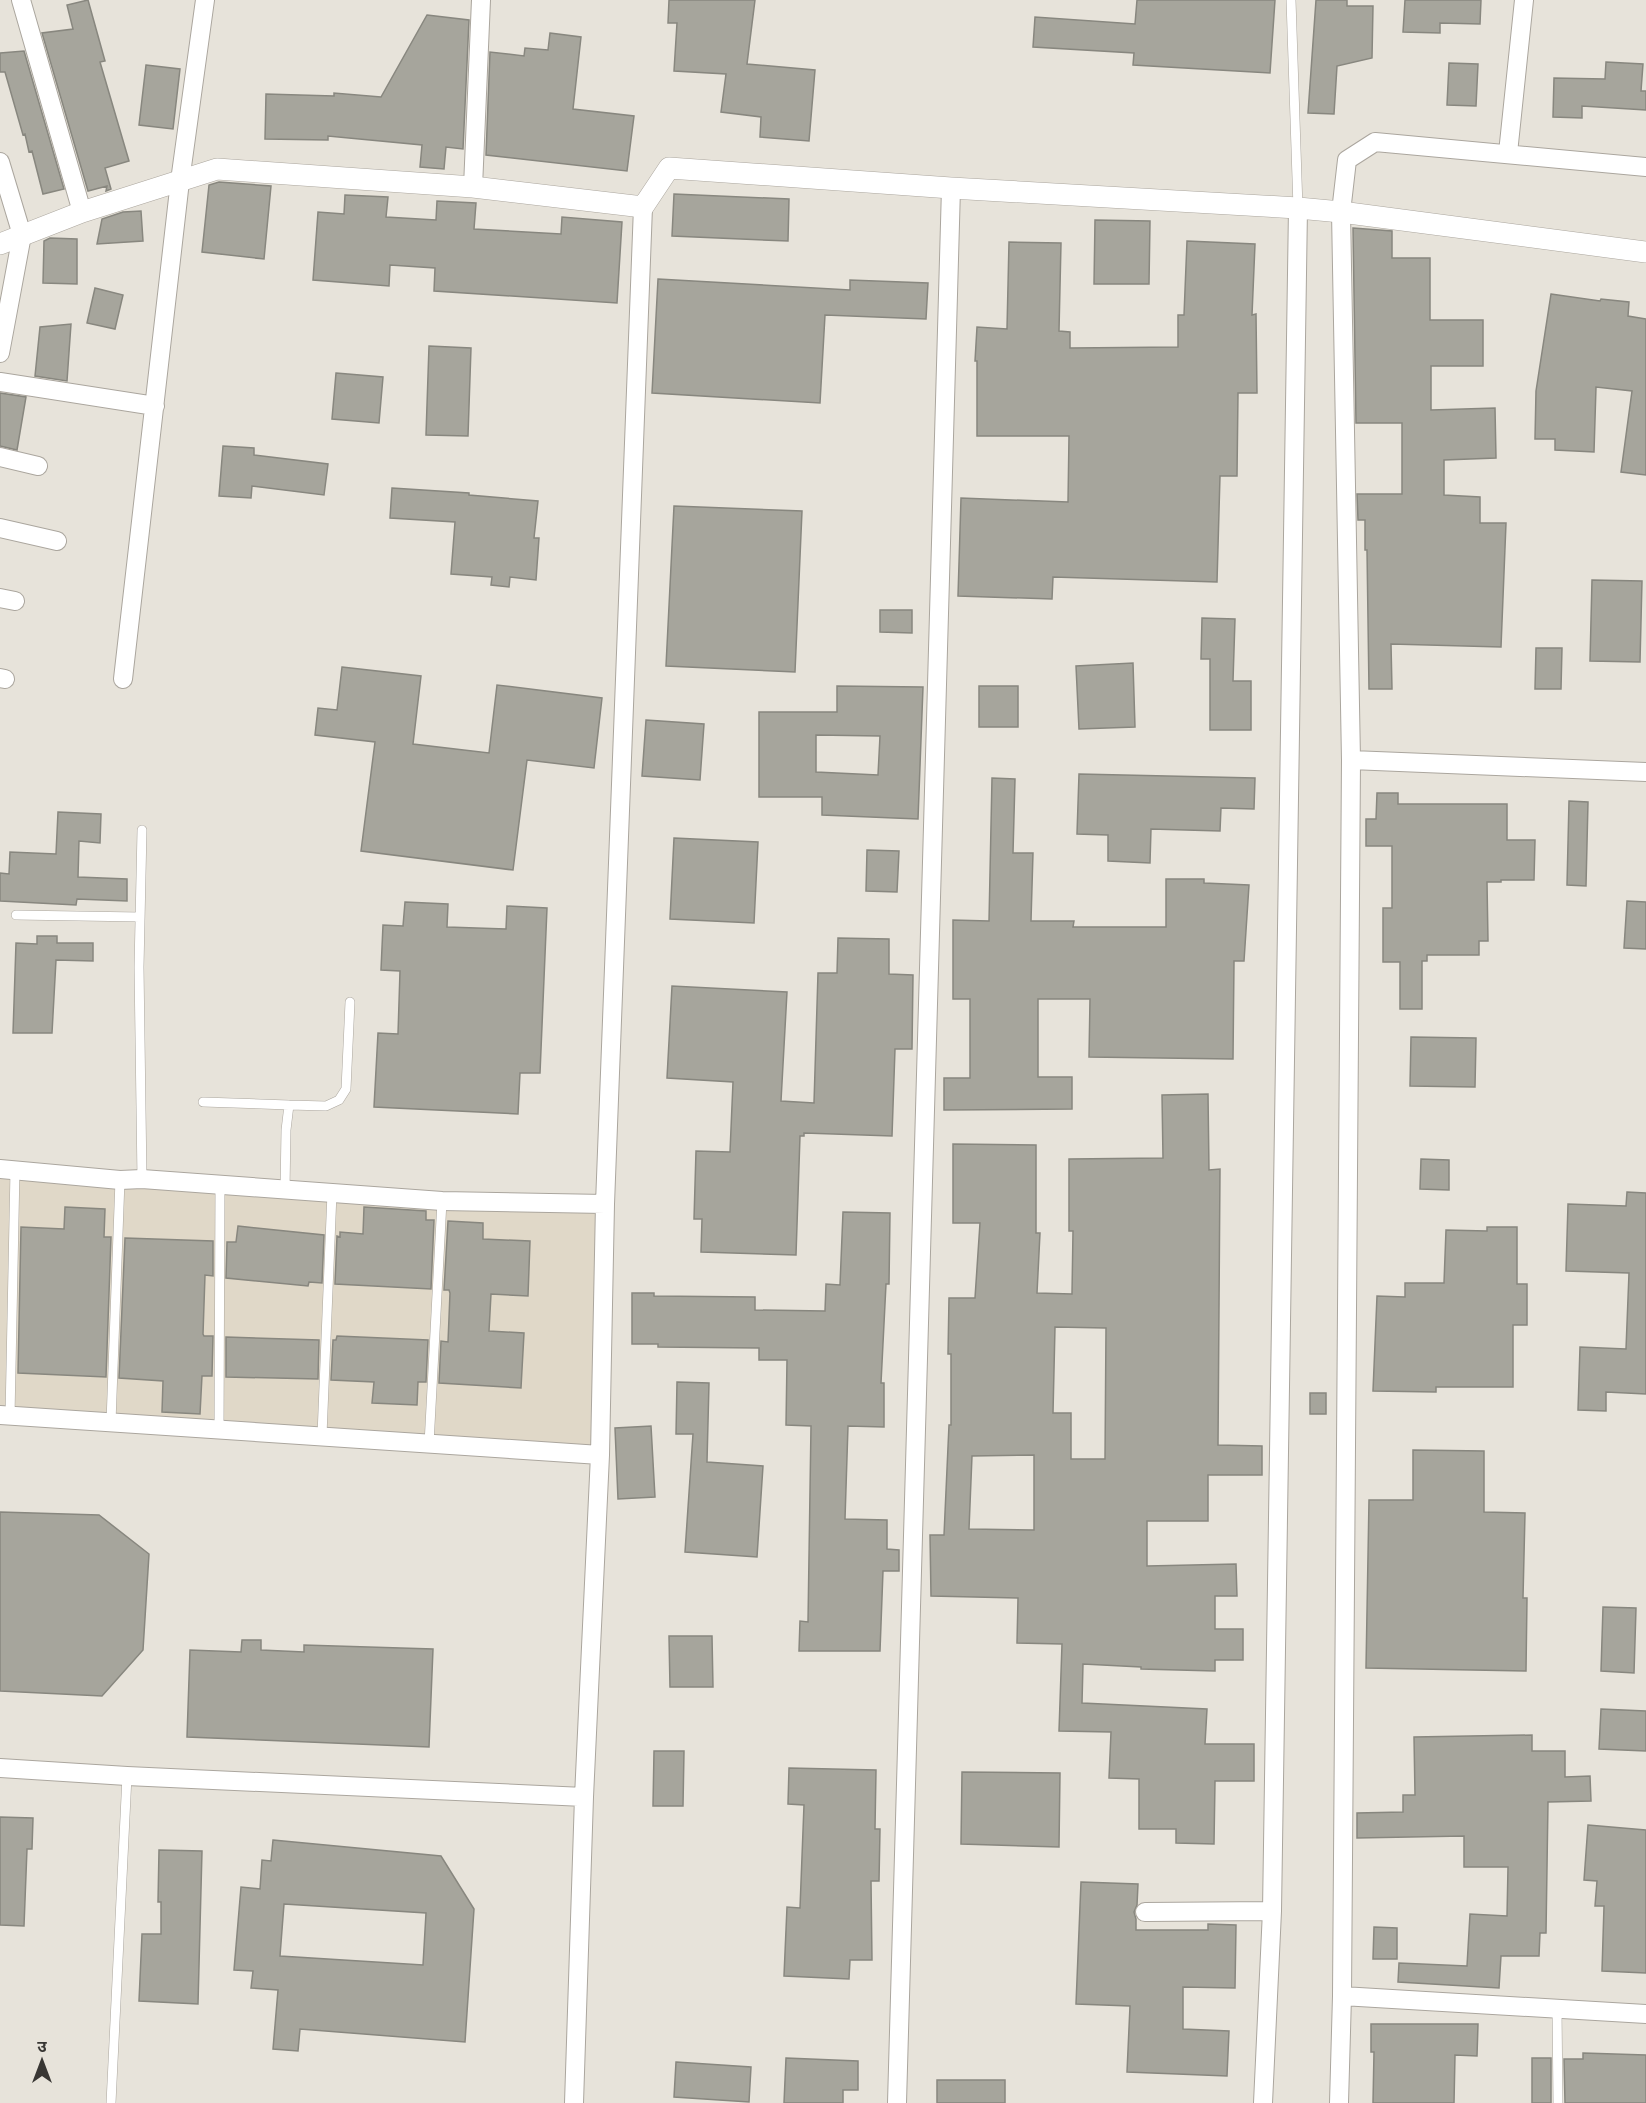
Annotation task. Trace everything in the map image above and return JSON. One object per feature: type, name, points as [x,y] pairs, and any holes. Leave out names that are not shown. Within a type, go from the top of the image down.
[{"type":"street","points":[[21,0],[82,212]]},
{"type":"street","points":[[123,679],[180,181],[205,0]]},
{"type":"street","points":[[473,187],[481,0]]},
{"type":"street","points":[[1508,153],[1524,0]]},
{"type":"street","points":[[1339,2103],[1342,1996],[1351,760],[1341,212],[1347,160],[1375,142],[1646,167]]},
{"type":"street","points":[[0,162],[22,235],[0,353]]},
{"type":"street","points":[[574,2103],[584,1797],[600,1455],[605,1204],[643,207],[669,168],[951,188],[1298,208],[1646,252]]},
{"type":"street","points":[[0,244],[82,212],[217,169],[473,187],[643,207]]},
{"type":"street","points":[[897,2103],[951,188]]},
{"type":"street","points":[[1263,2103],[1272,1911],[1298,208]]},
{"type":"street","points":[[0,382],[155,406]]},
{"type":"street","points":[[0,458],[38,466]]},
{"type":"street","points":[[0,528],[57,541]]},
{"type":"street","points":[[1351,760],[1646,771]]},
{"type":"street","points":[[8,1169],[120,1180],[142,1179],[442,1202],[605,1204]]},
{"type":"street","points":[[5,1415],[600,1455]]},
{"type":"street","points":[[0,1768],[584,1797]]},
{"type":"street","points":[[1145,1912],[1272,1911]]},
{"type":"street","points":[[1342,1996],[1646,2014]]},
{"type":"lane","points":[[1291,0],[1298,208]]},
{"type":"lane","points":[[142,830],[140,917],[142,1179]]},
{"type":"lane","points":[[16,915],[140,917]]},
{"type":"lane","points":[[203,1102],[326,1106],[339,1100],[346,1089],[350,1002]]},
{"type":"lane","points":[[285,1190],[289,1104]]},
{"type":"lane","points":[[5,1415],[8,1169]]},
{"type":"lane","points":[[111,1422],[120,1180]]},
{"type":"lane","points":[[219,1430],[220,1185]]},
{"type":"lane","points":[[322,1435],[332,1193]]},
{"type":"lane","points":[[429,1444],[442,1202]]},
{"type":"lane","points":[[111,2103],[127,1776]]},
{"type":"lane","points":[[1557,2009],[1558,2103]]},
{"type":"shaded area","points":[[0,1165],[601,1203],[593,1459],[0,1416]]},
{"type":"building","points":[[88,0],[105,61],[100,62],[129,161],[105,168],[111,189],[106,191],[107,186],[88,191],[42,33],[73,29],[67,5]]},
{"type":"building","points":[[669,0],[755,0],[747,64],[815,70],[809,141],[760,137],[761,117],[721,112],[726,74],[674,71],[677,23],[668,23]]},
{"type":"building","points":[[1137,0],[1275,0],[1270,73],[1133,65],[1134,53],[1033,47],[1035,17],[1135,24]]},
{"type":"building","points":[[1316,0],[1347,0],[1347,6],[1373,6],[1372,58],[1337,66],[1334,114],[1308,113]]},
{"type":"building","points":[[1405,0],[1481,0],[1480,24],[1440,23],[1440,33],[1403,32]]},
{"type":"building","points":[[427,15],[469,20],[463,149],[446,147],[444,169],[420,167],[422,145],[328,136],[328,140],[265,139],[266,94],[334,96],[334,93],[381,97]]},
{"type":"building","points":[[550,33],[581,37],[573,109],[634,116],[627,171],[486,155],[490,52],[524,56],[525,48],[548,50]]},
{"type":"building","points":[[24,51],[64,189],[43,194],[32,151],[29,152],[25,134],[23,135],[5,72],[0,72],[0,53]]},
{"type":"building","points":[[1606,62],[1643,64],[1641,91],[1646,91],[1646,110],[1582,106],[1582,118],[1553,117],[1554,78],[1605,79]]},
{"type":"building","points":[[1449,63],[1478,64],[1476,106],[1447,105]]},
{"type":"building","points":[[146,65],[180,69],[173,129],[139,125]]},
{"type":"building","points":[[219,182],[271,186],[264,259],[202,252],[209,185]]},
{"type":"building","points":[[674,194],[789,199],[788,241],[672,236]]},
{"type":"building","points":[[345,195],[388,197],[386,217],[436,220],[437,201],[476,203],[474,229],[561,234],[562,217],[622,222],[617,303],[434,291],[435,268],[390,265],[389,286],[313,280],[318,212],[344,214]]},
{"type":"building","points":[[141,211],[143,241],[97,244],[102,219],[123,212]]},
{"type":"building","points":[[1095,220],[1150,221],[1149,284],[1094,284]]},
{"type":"building","points":[[1353,228],[1392,231],[1392,258],[1430,258],[1430,320],[1483,320],[1483,366],[1431,366],[1431,410],[1495,408],[1496,458],[1444,460],[1444,495],[1480,497],[1480,523],[1506,523],[1501,647],[1391,644],[1392,689],[1369,689],[1367,550],[1365,550],[1365,520],[1358,520],[1357,494],[1402,494],[1402,423],[1356,423]]},
{"type":"building","points":[[50,238],[77,239],[77,284],[43,283],[44,241]]},
{"type":"building","points":[[1187,241],[1255,244],[1252,315],[1256,314],[1257,393],[1238,393],[1237,476],[1220,476],[1217,582],[1053,577],[1052,599],[958,596],[961,498],[1068,502],[1069,436],[977,436],[977,361],[975,361],[977,327],[1007,329],[1009,242],[1061,243],[1059,331],[1070,332],[1070,348],[1178,347],[1178,315],[1184,315]]},
{"type":"building","points":[[658,279],[850,290],[850,280],[928,283],[926,319],[825,315],[820,403],[652,393]]},
{"type":"building","points":[[95,288],[123,295],[115,329],[87,323]]},
{"type":"building","points":[[1551,294],[1600,301],[1601,299],[1629,302],[1628,316],[1646,319],[1646,475],[1621,472],[1632,391],[1596,387],[1594,452],[1555,450],[1555,439],[1535,439],[1536,391]]},
{"type":"building","points":[[71,324],[67,381],[35,376],[40,327]]},
{"type":"building","points":[[429,346],[471,348],[468,436],[426,435]]},
{"type":"building","points":[[336,373],[383,377],[379,423],[332,419]]},
{"type":"building","points":[[0,393],[26,397],[17,450],[0,446]]},
{"type":"building","points":[[223,446],[254,448],[254,455],[328,464],[324,495],[252,486],[251,498],[219,496]]},
{"type":"building","points":[[392,488],[469,493],[469,495],[538,501],[534,538],[539,538],[536,580],[510,577],[509,587],[491,585],[492,577],[451,574],[455,522],[390,518]]},
{"type":"building","points":[[674,506],[802,511],[795,672],[666,666]]},
{"type":"building","points":[[1592,580],[1642,581],[1640,662],[1590,661]]},
{"type":"building","points":[[880,610],[912,610],[912,633],[880,632]]},
{"type":"building","points":[[1202,618],[1235,619],[1233,681],[1251,681],[1251,730],[1210,730],[1210,659],[1201,659]]},
{"type":"building","points":[[1536,648],[1562,648],[1561,689],[1535,689]]},
{"type":"building","points":[[1133,663],[1135,727],[1079,729],[1076,666]]},
{"type":"building","points":[[342,667],[421,676],[413,744],[489,753],[497,685],[602,698],[594,768],[527,760],[513,870],[361,851],[375,742],[315,735],[318,708],[337,710]]},
{"type":"building","points":[[837,686],[923,687],[918,819],[822,815],[822,797],[759,797],[759,712],[837,712]],"holes":[[[816,735],[880,736],[878,775],[816,772]]]},
{"type":"building","points":[[979,686],[1018,686],[1018,727],[979,727]]},
{"type":"building","points":[[646,720],[704,724],[700,780],[642,776]]},
{"type":"building","points":[[1079,774],[1255,778],[1254,809],[1221,808],[1220,831],[1151,829],[1150,863],[1108,861],[1108,835],[1077,834]]},
{"type":"building","points":[[992,778],[1015,779],[1013,853],[1033,853],[1031,921],[1074,921],[1073,927],[1166,927],[1166,879],[1204,879],[1204,883],[1249,885],[1244,961],[1234,961],[1233,1059],[1089,1057],[1090,999],[1038,999],[1038,1077],[1072,1077],[1072,1109],[944,1110],[944,1078],[970,1078],[970,999],[953,999],[953,920],[989,921]]},
{"type":"building","points":[[1377,793],[1398,793],[1398,804],[1507,804],[1507,840],[1535,840],[1534,880],[1487,882],[1488,941],[1479,941],[1479,955],[1427,955],[1427,961],[1422,961],[1422,1009],[1400,1009],[1400,962],[1383,962],[1383,908],[1392,908],[1392,846],[1366,846],[1366,819],[1376,819]]},
{"type":"building","points":[[1569,801],[1588,802],[1586,886],[1567,885]]},
{"type":"building","points":[[58,812],[101,814],[100,843],[79,841],[78,877],[127,879],[127,901],[77,899],[76,905],[0,901],[0,873],[9,874],[10,852],[56,854]]},
{"type":"building","points":[[674,838],[758,842],[754,923],[670,919]]},
{"type":"building","points":[[867,850],[899,851],[897,892],[866,891]]},
{"type":"building","points":[[1627,901],[1646,902],[1646,949],[1624,948]]},
{"type":"building","points":[[405,902],[448,904],[447,927],[506,929],[507,906],[547,908],[540,1073],[520,1073],[518,1114],[374,1107],[378,1033],[398,1034],[400,971],[381,970],[383,925],[403,926]]},
{"type":"building","points":[[37,936],[57,936],[57,943],[93,943],[93,961],[56,960],[52,1033],[13,1033],[16,943],[37,944]]},
{"type":"building","points":[[838,938],[889,939],[889,974],[913,975],[912,1049],[895,1049],[892,1136],[804,1133],[804,1136],[800,1136],[796,1255],[701,1252],[702,1219],[694,1219],[696,1151],[730,1152],[733,1082],[667,1078],[672,986],[787,992],[781,1101],[814,1103],[818,973],[837,973]]},
{"type":"building","points":[[1411,1037],[1476,1038],[1475,1087],[1410,1086]]},
{"type":"building","points":[[1208,1094],[1209,1170],[1220,1169],[1218,1445],[1262,1446],[1262,1475],[1208,1475],[1208,1521],[1147,1521],[1147,1566],[1236,1564],[1237,1596],[1215,1596],[1215,1629],[1243,1629],[1243,1660],[1215,1660],[1215,1671],[1141,1669],[1141,1667],[1083,1664],[1082,1703],[1207,1709],[1205,1744],[1254,1744],[1254,1781],[1215,1781],[1214,1844],[1176,1843],[1176,1829],[1139,1829],[1139,1779],[1109,1778],[1111,1732],[1059,1731],[1062,1644],[1017,1643],[1018,1598],[931,1596],[930,1535],[944,1535],[949,1425],[951,1425],[951,1354],[948,1354],[949,1298],[975,1298],[980,1223],[953,1223],[953,1144],[1036,1145],[1036,1233],[1040,1233],[1037,1293],[1072,1294],[1073,1231],[1069,1231],[1069,1159],[1163,1158],[1162,1095]],"holes":[[[1055,1327],[1106,1328],[1105,1459],[1071,1459],[1071,1413],[1053,1413]],[[1034,1455],[1034,1530],[969,1529],[972,1456]]]},
{"type":"building","points":[[1421,1159],[1449,1160],[1449,1190],[1420,1189]]},
{"type":"building","points":[[1627,1192],[1646,1193],[1646,1394],[1606,1392],[1606,1411],[1578,1410],[1580,1347],[1626,1349],[1629,1273],[1566,1271],[1568,1204],[1626,1206]]},
{"type":"building","points":[[65,1207],[105,1209],[104,1237],[111,1237],[106,1377],[18,1373],[21,1227],[64,1229]]},
{"type":"building","points":[[364,1207],[426,1211],[426,1220],[434,1220],[431,1289],[335,1284],[337,1236],[340,1237],[340,1232],[363,1234]]},
{"type":"building","points":[[843,1212],[890,1213],[889,1284],[886,1284],[881,1383],[884,1383],[884,1427],[848,1426],[845,1519],[887,1520],[887,1549],[899,1550],[899,1571],[883,1571],[880,1651],[799,1651],[800,1621],[808,1622],[811,1426],[786,1425],[787,1360],[759,1360],[759,1348],[658,1347],[658,1344],[632,1344],[632,1293],[654,1293],[654,1296],[755,1297],[755,1310],[825,1311],[826,1284],[840,1285]]},
{"type":"building","points":[[448,1221],[483,1223],[483,1239],[530,1241],[528,1296],[491,1294],[489,1331],[524,1333],[521,1388],[439,1383],[441,1341],[448,1342],[450,1293],[449,1290],[444,1290]]},
{"type":"building","points":[[238,1226],[324,1235],[322,1283],[309,1282],[308,1286],[226,1278],[227,1242],[236,1242]]},
{"type":"building","points":[[1487,1227],[1517,1227],[1517,1284],[1527,1284],[1527,1325],[1513,1325],[1513,1387],[1436,1387],[1436,1392],[1373,1391],[1377,1296],[1405,1297],[1405,1283],[1444,1283],[1446,1230],[1487,1231]]},
{"type":"building","points":[[125,1238],[213,1241],[213,1276],[205,1275],[203,1334],[213,1336],[212,1376],[202,1376],[200,1414],[162,1412],[163,1381],[119,1378]]},
{"type":"building","points":[[337,1336],[428,1340],[426,1382],[418,1382],[417,1405],[372,1403],[374,1382],[331,1380],[333,1340],[336,1340]]},
{"type":"building","points":[[226,1337],[319,1340],[318,1379],[226,1377]]},
{"type":"building","points":[[677,1382],[709,1383],[707,1462],[763,1466],[757,1557],[685,1552],[693,1434],[676,1434]]},
{"type":"building","points":[[1310,1393],[1326,1393],[1326,1414],[1310,1414]]},
{"type":"building","points":[[651,1426],[655,1497],[618,1499],[615,1428]]},
{"type":"building","points":[[1413,1450],[1484,1451],[1484,1512],[1525,1513],[1523,1598],[1527,1598],[1526,1671],[1366,1668],[1369,1500],[1413,1500]]},
{"type":"building","points":[[0,1512],[99,1515],[149,1554],[143,1650],[102,1696],[0,1691]]},
{"type":"building","points":[[1603,1607],[1636,1608],[1634,1673],[1601,1671]]},
{"type":"building","points":[[669,1636],[712,1636],[713,1687],[670,1687]]},
{"type":"building","points":[[242,1640],[261,1640],[261,1650],[304,1652],[304,1645],[433,1649],[429,1747],[187,1737],[190,1650],[241,1652]]},
{"type":"building","points":[[1601,1709],[1646,1711],[1646,1751],[1599,1749]]},
{"type":"building","points":[[1532,1735],[1532,1751],[1565,1751],[1565,1777],[1590,1776],[1591,1801],[1548,1802],[1546,1933],[1540,1933],[1539,1956],[1501,1956],[1499,1988],[1398,1982],[1399,1963],[1467,1966],[1470,1914],[1507,1916],[1508,1867],[1464,1867],[1464,1836],[1357,1838],[1357,1813],[1403,1812],[1403,1795],[1415,1795],[1414,1737]]},
{"type":"building","points":[[654,1751],[684,1751],[683,1806],[653,1806]]},
{"type":"building","points":[[789,1768],[876,1770],[875,1829],[880,1829],[879,1881],[871,1881],[872,1960],[850,1960],[849,1979],[784,1976],[787,1907],[800,1908],[804,1805],[788,1804]]},
{"type":"building","points":[[962,1772],[1060,1773],[1059,1847],[961,1844]]},
{"type":"building","points":[[0,1817],[33,1818],[32,1849],[27,1849],[24,1926],[0,1925]]},
{"type":"building","points":[[1588,1825],[1646,1830],[1646,1973],[1602,1971],[1604,1906],[1595,1906],[1597,1881],[1584,1880]]},
{"type":"building","points":[[273,1840],[441,1856],[474,1909],[465,2042],[300,2029],[298,2051],[273,2049],[278,1990],[251,1988],[253,1971],[234,1970],[241,1887],[260,1889],[262,1860],[271,1861]],"holes":[[[284,1904],[426,1913],[423,1965],[280,1956]]]},
{"type":"building","points":[[159,1850],[202,1851],[198,2004],[139,2001],[142,1934],[161,1934],[161,1902],[158,1902]]},
{"type":"building","points":[[1081,1882],[1138,1884],[1137,1905],[1134,1912],[1136,1930],[1208,1930],[1208,1924],[1236,1925],[1235,1988],[1183,1987],[1183,2029],[1229,2031],[1227,2076],[1127,2072],[1130,2006],[1076,2004]]},
{"type":"building","points":[[1374,1927],[1397,1928],[1397,1959],[1373,1959]]},
{"type":"building","points":[[1371,2024],[1478,2024],[1477,2056],[1455,2055],[1454,2103],[1373,2103],[1374,2052],[1371,2052]]},
{"type":"building","points":[[1583,2053],[1646,2055],[1646,2103],[1565,2103],[1564,2059],[1583,2059]]},
{"type":"building","points":[[786,2058],[858,2061],[858,2090],[843,2090],[843,2103],[784,2103]]},
{"type":"building","points":[[1532,2058],[1551,2058],[1551,2103],[1532,2103]]},
{"type":"building","points":[[676,2062],[751,2067],[749,2102],[674,2097]]},
{"type":"building","points":[[937,2080],[1005,2080],[1005,2103],[937,2103]]}]
